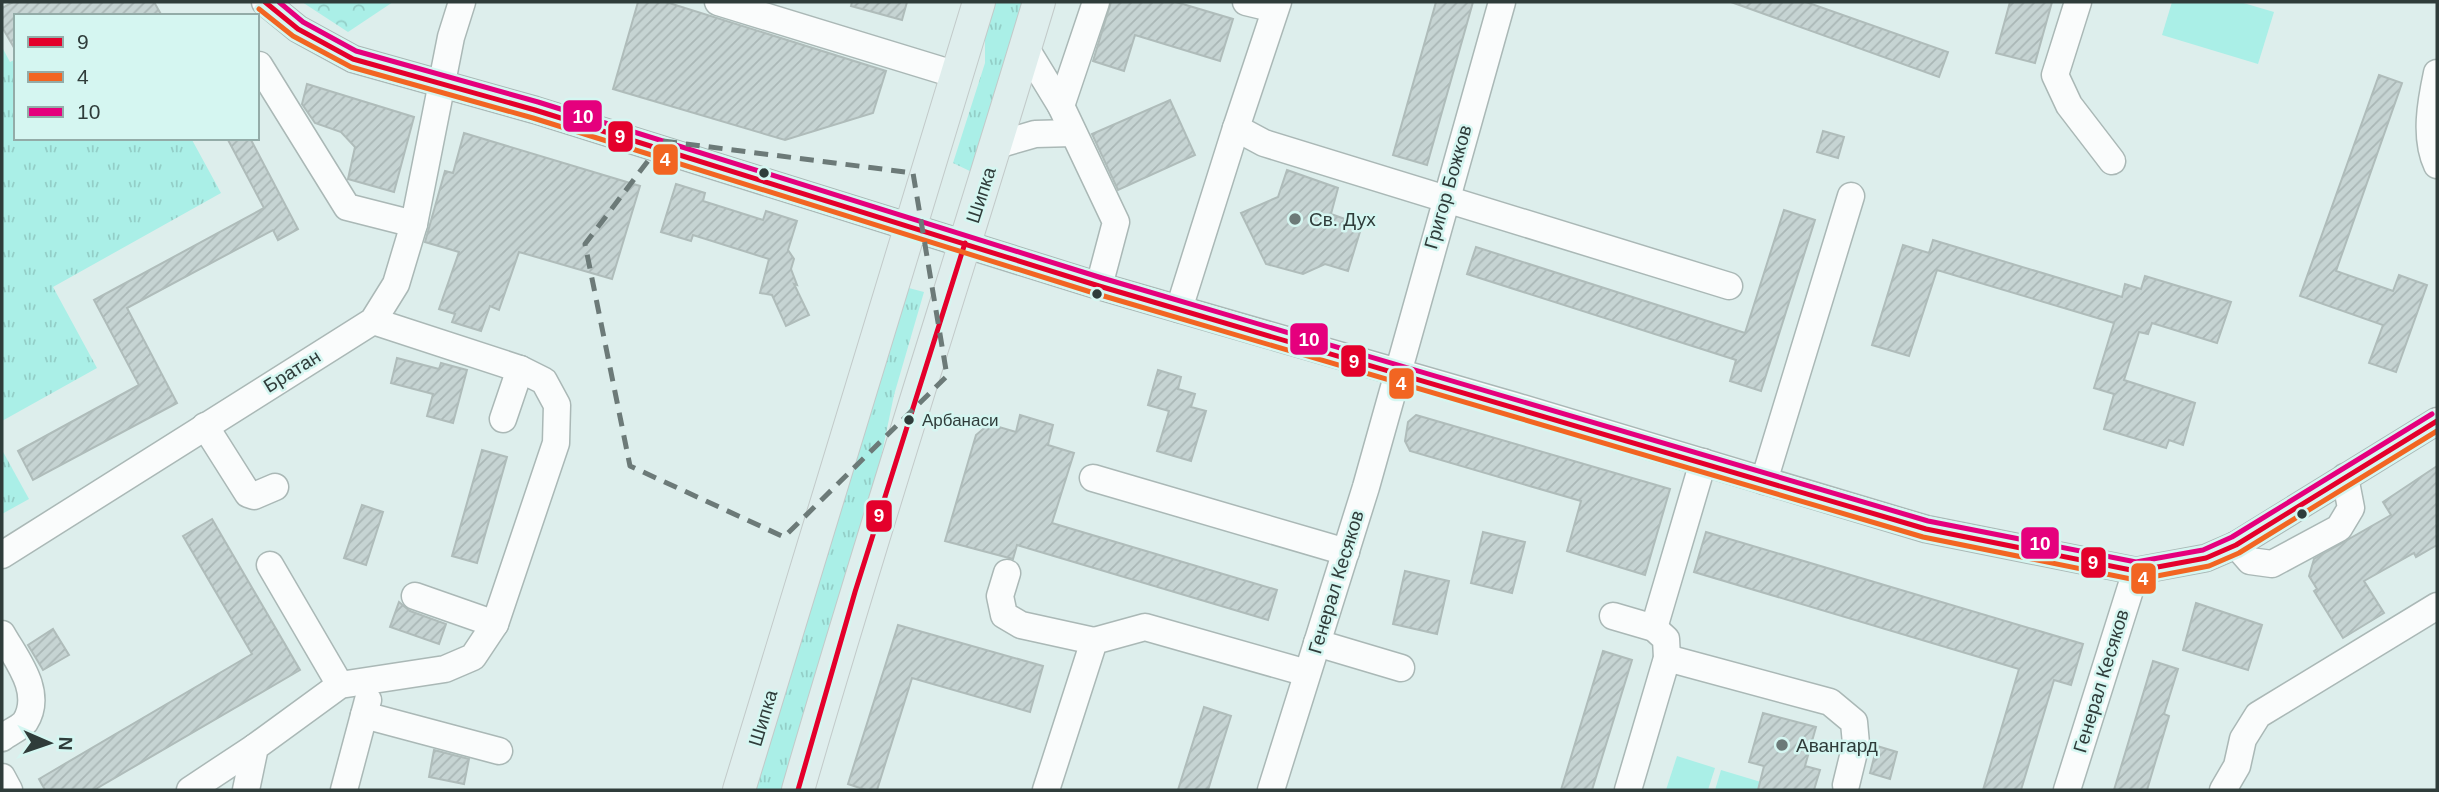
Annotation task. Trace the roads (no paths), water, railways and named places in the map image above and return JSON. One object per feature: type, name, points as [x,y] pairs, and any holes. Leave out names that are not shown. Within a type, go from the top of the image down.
[{"type":"main road","name":"Шипка","points":[[739,790],[979,2]]},
{"type":"main road","name":"Шипка","points":[[797,790],[855,592],[998,145],[1039,2]]},
{"type":"street","points":[[265,2],[298,29],[353,59],[535,110],[1099,286],[1926,529],[2137,571],[2206,558],[2236,545],[2437,421]]},
{"type":"street","name":"Братан","points":[[2,555],[373,321],[396,284],[414,225],[451,37],[462,2]]},
{"type":"street","points":[[718,2],[957,75]]},
{"type":"street","points":[[1061,106],[1096,2]]},
{"type":"street","points":[[1180,309],[1277,6],[1246,2]]},
{"type":"street","name":"Григор Божков","points":[[1397,372],[1444,198],[1502,2]]},
{"type":"street","points":[[2078,2],[2055,75],[2069,105],[2112,161]]},
{"type":"street","points":[[1026,47],[1061,106],[1116,222],[1099,286]]},
{"type":"street","points":[[259,65],[347,207],[414,225]]},
{"type":"street","points":[[2437,73],[2432,98],[2431,151],[2437,165]]},
{"type":"street","points":[[1236,128],[1264,143],[1729,286]]},
{"type":"street","points":[[998,145],[1035,134],[1073,133]]},
{"type":"street","points":[[1764,481],[1851,197]]},
{"type":"street","points":[[190,790],[340,685],[445,669],[473,657],[495,624],[556,443],[556,405],[544,381],[520,369],[373,321]]},
{"type":"street","points":[[503,419],[520,369]]},
{"type":"street","name":"Генерал Кесяков","points":[[1271,790],[1346,552],[1397,372]]},
{"type":"street","points":[[205,426],[248,494],[254,496],[275,487]]},
{"type":"street","points":[[1654,628],[1703,462]]},
{"type":"street","points":[[2236,545],[2250,561],[2272,564],[2339,528],[2351,508],[2345,477]]},
{"type":"street","points":[[1093,478],[1346,552]]},
{"type":"street","points":[[270,565],[340,685]]},
{"type":"street","name":"Генерал Кесяков","points":[[2067,790],[2137,571]]},
{"type":"street","points":[[1007,573],[1000,596],[1004,615],[1021,625],[1094,641],[1146,627],[1307,673]]},
{"type":"street","points":[[415,596],[495,624]]},
{"type":"street","points":[[2223,790],[2237,766],[2243,739],[2258,715],[2437,606]]},
{"type":"street","points":[[1613,617],[1654,628],[1666,639],[1667,658],[1628,790]]},
{"type":"street","points":[[2,634],[30,685],[31,703],[24,723],[2,738]]},
{"type":"street","points":[[1046,790],[1094,641]]},
{"type":"street","points":[[1317,643],[1401,668]]},
{"type":"street","points":[[1667,658],[1830,702],[1854,722],[1856,744],[1852,788]]},
{"type":"street","points":[[344,790],[373,678]]},
{"type":"street","points":[[364,715],[499,751]]},
{"type":"street","points":[[250,790],[255,747]]},
{"type":"street","points":[[2,778],[9,790]]},
{"type":"place","name":"Св. Дух","points":[[1295,219]]},
{"type":"place","name":"Арбанаси","points":[[909,420]]},
{"type":"place","name":"Авангард","points":[[1782,745]]}]
